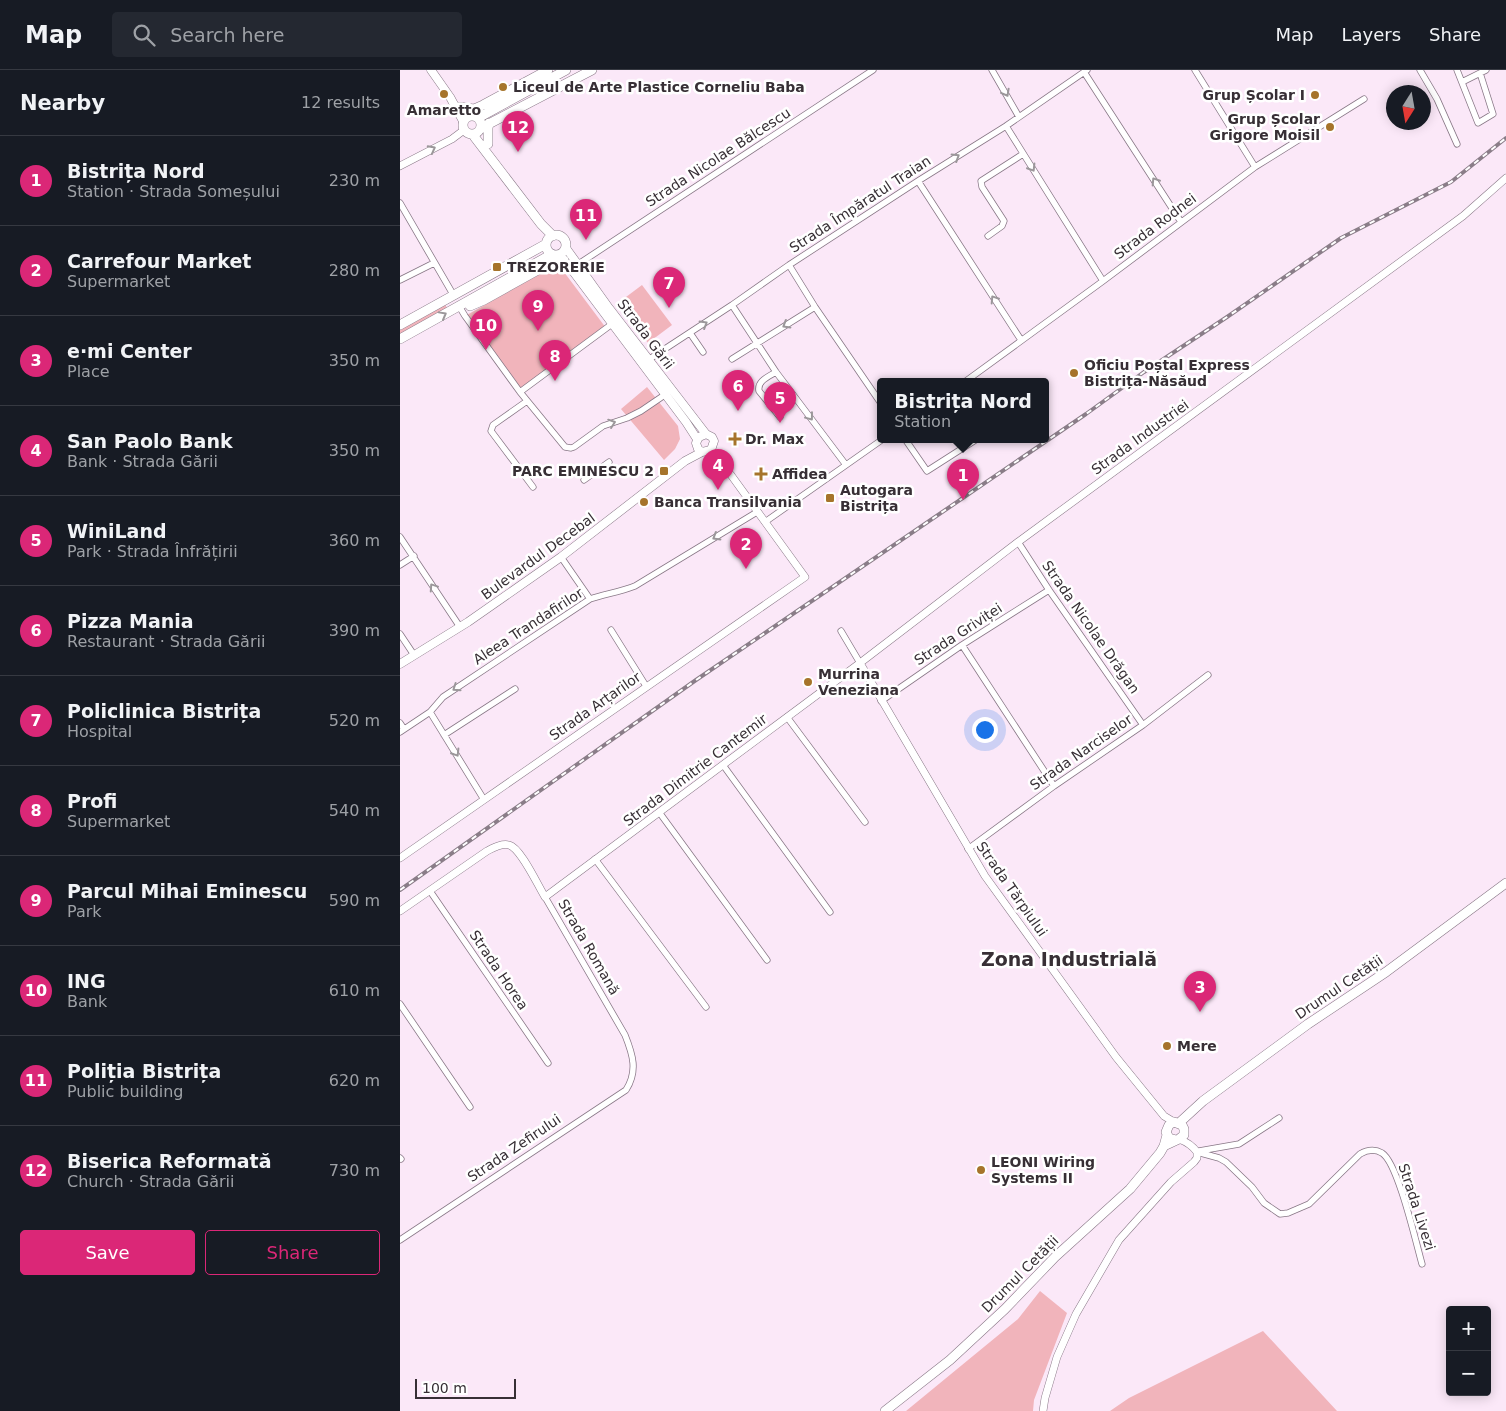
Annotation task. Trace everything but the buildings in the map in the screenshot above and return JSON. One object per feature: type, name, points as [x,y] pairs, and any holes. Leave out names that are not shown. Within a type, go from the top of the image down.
[{"type":"main road","points":[[431,70],[466,118],[464,130],[488,128],[488,144],[492,157]]},
{"type":"main road","points":[[456,104],[474,109],[548,70]]},
{"type":"main road","points":[[466,118],[475,116],[478,118],[566,70]]},
{"type":"main road","points":[[481,128],[592,70]]},
{"type":"main road","points":[[478,118],[492,157],[541,224],[549,240],[547,250],[558,256]]},
{"type":"main road","points":[[400,325],[454,296],[549,240],[559,236],[564,239],[566,248],[554,261],[471,305],[459,306]]},
{"type":"main road","name":"Strada Gării","points":[[566,248],[577,266],[648,360],[706,434],[712,437],[714,445]]},
{"type":"main road","points":[[400,339],[459,306],[558,256]]},
{"type":"main road","name":"Strada Gării","points":[[558,256],[666,394],[701,447]]},
{"type":"main road","points":[[706,434],[701,435],[701,447],[714,445]]},
{"type":"main road","name":"Bulevardul Decebal","points":[[400,664],[460,627],[560,557],[701,447]]},
{"type":"main road","name":"Drumul Cetății","points":[[885,1411],[950,1360],[1005,1309],[1055,1257],[1130,1189],[1149,1168],[1164,1146],[1181,1135],[1189,1115],[1203,1101],[1308,1024],[1386,972],[1506,883]]},
{"type":"street","name":"Strada Nicolae Bălcescu","points":[[577,266],[873,70]]},
{"type":"street","points":[[992,70],[1019,117]]},
{"type":"street","points":[[1195,70],[1256,167]]},
{"type":"street","points":[[1420,70],[1437,99],[1457,144]]},
{"type":"street","points":[[1457,70],[1478,123],[1493,114],[1480,73]]},
{"type":"street","points":[[1462,82],[1486,70]]},
{"type":"street","points":[[1085,71],[1181,222]]},
{"type":"street","name":"Strada Împăratul Traian","points":[[648,360],[790,264],[1006,126],[1085,71]]},
{"type":"street","name":"Strada Rodnei","points":[[970,378],[1256,167],[1364,99]]},
{"type":"street","points":[[1006,126],[1103,281]]},
{"type":"street","points":[[400,166],[452,139],[464,130]]},
{"type":"street","points":[[988,236],[1002,226],[1004,221],[982,187],[981,181],[1023,154]]},
{"type":"street","name":"Strada Industriei","points":[[860,663],[1018,542],[1463,216],[1506,178]]},
{"type":"street","points":[[918,181],[1021,340]]},
{"type":"street","points":[[400,203],[454,296]]},
{"type":"street","points":[[400,280],[434,262]]},
{"type":"street","points":[[790,264],[815,307],[877,398]]},
{"type":"street","points":[[732,305],[776,372],[846,465]]},
{"type":"street","points":[[459,306],[464,316],[520,392],[568,448],[603,426],[641,411],[666,394]]},
{"type":"street","points":[[732,360],[757,342],[815,307]]},
{"type":"street","points":[[520,392],[612,324]]},
{"type":"street","points":[[690,333],[703,352]]},
{"type":"street","points":[[776,372],[760,382],[758,388],[780,417]]},
{"type":"street","points":[[527,401],[493,425],[491,431],[533,487]]},
{"type":"street","points":[[765,522],[877,443]]},
{"type":"street","points":[[908,443],[926,471],[970,443]]},
{"type":"street","name":"Strada Gării","points":[[714,445],[723,466]]},
{"type":"street","name":"Strada Gării","points":[[701,447],[723,466],[805,577]]},
{"type":"street","points":[[584,480],[609,462]]},
{"type":"street","name":"Aleea Trandafirilor","points":[[402,730],[430,712],[443,697],[590,598],[635,586],[757,512]]},
{"type":"street","points":[[400,537],[460,627]]},
{"type":"street","name":"Strada Nicolae Drăgan","points":[[1018,542],[1143,725]]},
{"type":"street","points":[[400,565],[414,556]]},
{"type":"street","points":[[560,557],[590,598]]},
{"type":"street","name":"Strada Arțarilor","points":[[400,858],[483,798],[805,577]]},
{"type":"street","name":"Strada Griviței","points":[[882,701],[962,645],[1049,590]]},
{"type":"street","points":[[611,630],[646,686]]},
{"type":"street","points":[[840,631],[860,663]]},
{"type":"street","points":[[400,634],[414,655]]},
{"type":"street","points":[[962,645],[1054,786]]},
{"type":"street","name":"Strada Tărpiului","points":[[860,663],[985,876],[1116,1057],[1181,1135]]},
{"type":"street","name":"Strada Dimitrie Cantemir","points":[[545,897],[860,663]]},
{"type":"street","name":"Strada Narciselor","points":[[968,849],[1054,786],[1143,725],[1208,675]]},
{"type":"street","points":[[444,735],[515,689]]},
{"type":"street","points":[[430,712],[483,798]]},
{"type":"street","points":[[787,717],[864,822]]},
{"type":"street","points":[[400,723],[402,730]]},
{"type":"street","points":[[723,765],[830,912]]},
{"type":"street","points":[[659,812],[767,960]]},
{"type":"street","name":"Strada Romană","points":[[430,891],[487,851],[500,845],[508,844],[514,848],[522,858],[625,1035],[632,1055],[634,1070]]},
{"type":"street","points":[[596,859],[706,1007]]},
{"type":"street","points":[[400,911],[430,891]]},
{"type":"street","name":"Strada Horea","points":[[430,891],[548,1063]]},
{"type":"street","points":[[400,1004],[470,1107]]},
{"type":"street","name":"Strada Zefirului","points":[[400,1240],[626,1090],[632,1081],[634,1070]]},
{"type":"street","points":[[1181,1135],[1239,1144],[1279,1118]]},
{"type":"street","points":[[1043,1411],[1044,1398],[1057,1358],[1076,1314],[1112,1252],[1144,1211],[1197,1158],[1181,1135]]},
{"type":"street","name":"Strada Livezi","points":[[1181,1135],[1226,1162],[1252,1187],[1264,1203],[1280,1214],[1288,1213],[1309,1204],[1360,1154],[1367,1150],[1383,1154],[1396,1175],[1422,1264]]},
{"type":"shaded area","points":[[558,264],[606,328],[520,392],[465,316]]},
{"type":"shaded area","points":[[642,285],[672,325],[648,343],[618,303]]},
{"type":"shaded area","points":[[445,304],[448,310],[400,337],[400,329]]},
{"type":"shaded area","points":[[647,387],[678,426],[680,439],[675,449],[664,460],[621,409]]},
{"type":"shaded area","points":[[1040,1291],[1067,1313],[1034,1400],[1033,1411],[906,1411],[1018,1319]]},
{"type":"shaded area","points":[[1263,1331],[1337,1411],[1110,1411],[1129,1398]]},
{"type":"railway","points":[[1049,439],[1341,238],[1451,182],[1506,138]]},
{"type":"railway","points":[[400,890],[696,680],[1043,443]]},
{"type":"place","name":"Liceul de Arte Plastice Corneliu Baba","points":[[503,87]]},
{"type":"place","name":"Amaretto","points":[[444,94]]},
{"type":"place","name":"Grup Școlar I","points":[[1315,95]]},
{"type":"place","name":"Grup Școlar Grigore Moisil","points":[[1330,127]]},
{"type":"place","name":"Biserica Reformată","points":[[518,152]]},
{"type":"place","name":"Poliția Bistrița","points":[[586,240]]},
{"type":"place","name":"TREZORERIE","points":[[497,267]]},
{"type":"place","name":"Policlinica Bistrița","points":[[669,308]]},
{"type":"place","name":"Parcul Mihai Eminescu","points":[[538,331]]},
{"type":"place","name":"ING","points":[[486,350]]},
{"type":"place","name":"Oficiu Poștal Express Bistrița-Năsăud","points":[[1074,373]]},
{"type":"place","name":"Profi","points":[[555,381]]},
{"type":"place","name":"Pizza Mania","points":[[738,411]]},
{"type":"place","name":"WiniLand","points":[[780,423]]},
{"type":"place","name":"Dr. Max","points":[[735,439]]},
{"type":"place","name":"PARC EMINESCU 2","points":[[664,471]]},
{"type":"place","name":"Affidea","points":[[761,474]]},
{"type":"place","name":"San Paolo Bank","points":[[718,490]]},
{"type":"place","name":"Autogara Bistrița","points":[[830,498]]},
{"type":"place","name":"Bistrița Nord","points":[[963,500]]},
{"type":"place","name":"Banca Transilvania","points":[[644,502]]},
{"type":"place","name":"Carrefour Market","points":[[746,569]]},
{"type":"place","name":"Murrina Veneziana","points":[[808,682]]},
{"type":"place","name":"e·mi Center","points":[[1200,1012]]},
{"type":"place","name":"Mere","points":[[1167,1046]]},
{"type":"place","name":"LEONI Wiring Systems II","points":[[981,1170]]},
{"type":"district","name":"Zona Industrială","points":[[1069,959]]}]
